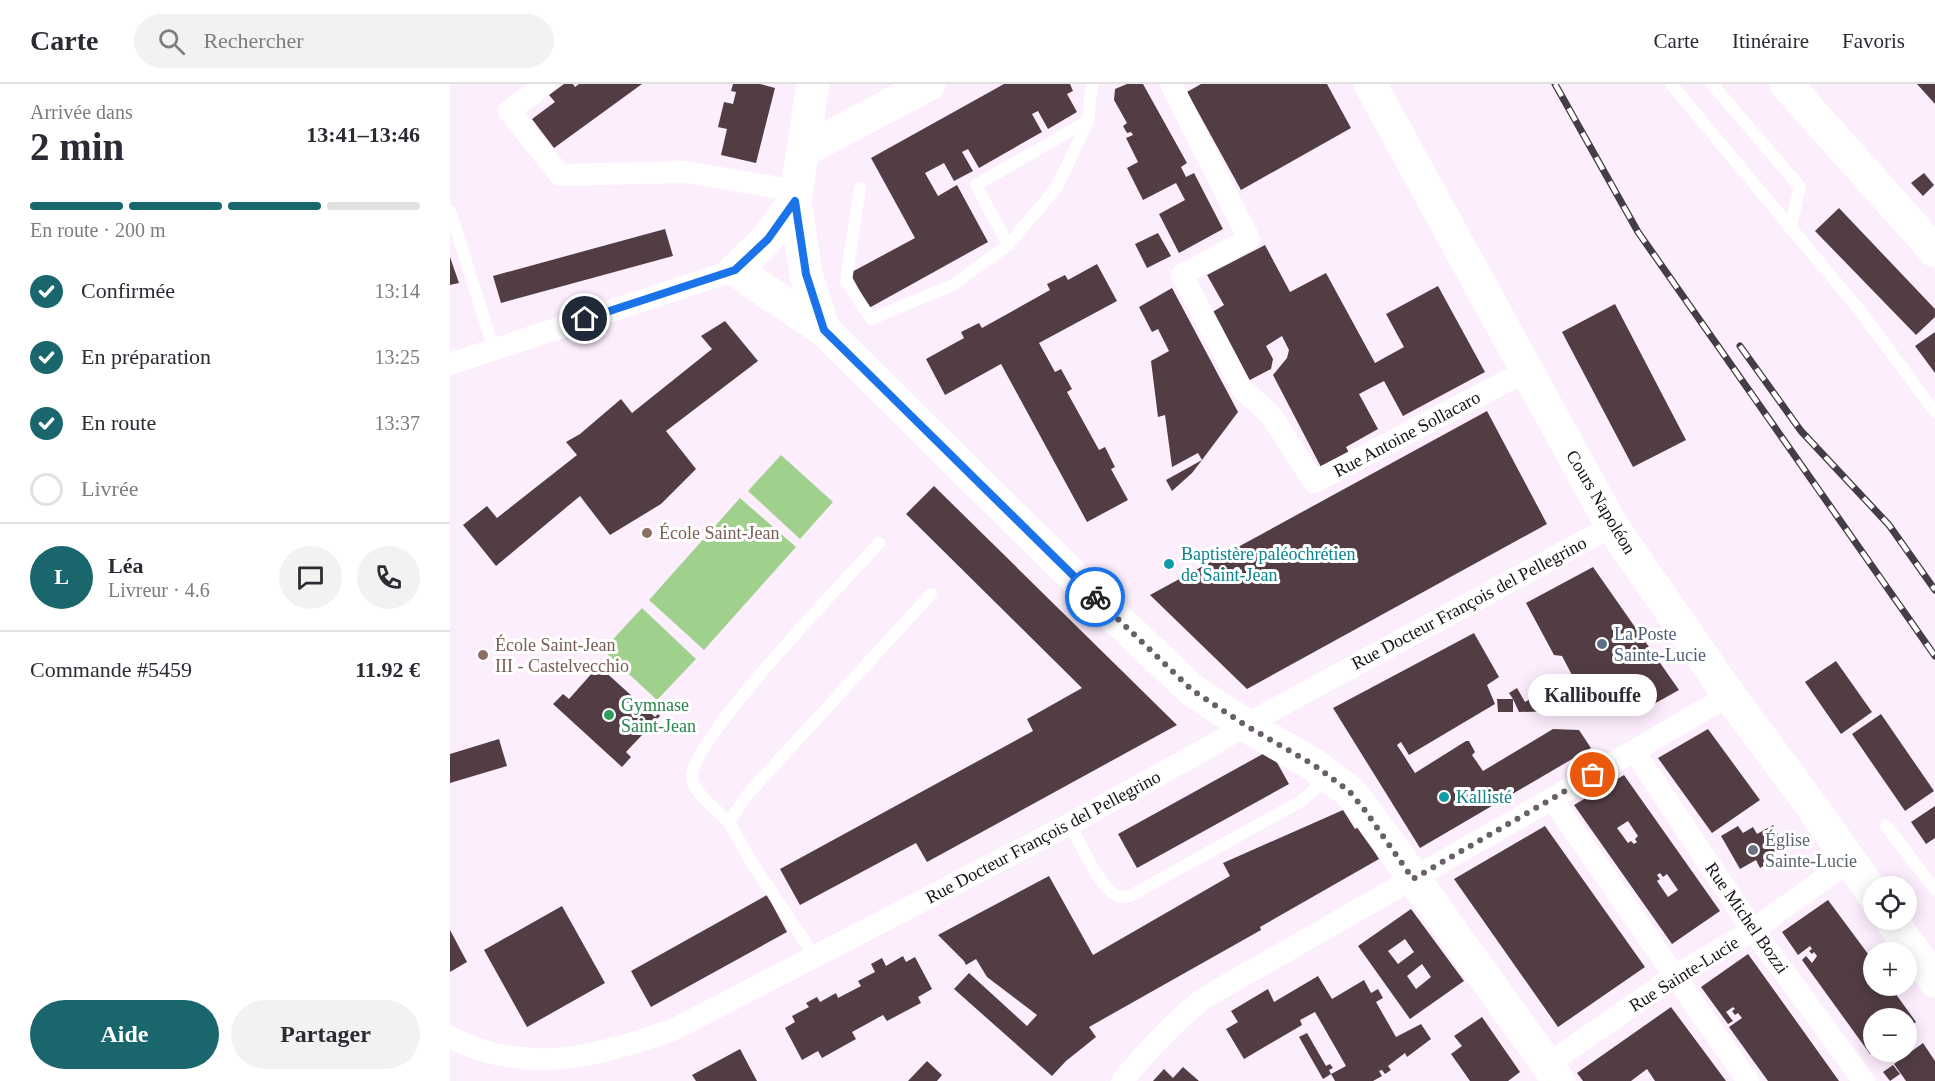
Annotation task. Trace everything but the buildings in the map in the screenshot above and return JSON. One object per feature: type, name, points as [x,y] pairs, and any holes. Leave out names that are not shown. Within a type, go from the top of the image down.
[{"type":"main road","points":[[813,84],[796,196],[806,274],[824,330]]},
{"type":"main road","points":[[803,151],[929,84]]},
{"type":"main road","name":"Cours Napoléon","points":[[1370,84],[1612,526],[1729,695],[1863,880]]},
{"type":"main road","points":[[1786,84],[1935,251]]},
{"type":"main road","points":[[796,196],[768,239],[735,270],[824,330],[1097,600],[1192,690],[1245,725],[1293,752],[1349,791],[1553,1073]]},
{"type":"main road","points":[[1898,930],[1935,981]]},
{"type":"street","points":[[545,84],[508,111],[560,175],[686,172],[796,196]]},
{"type":"street","name":"Rue Antoine Sollacaro","points":[[1171,84],[1249,240],[1182,275],[1242,389],[1270,416],[1314,482],[1526,371]]},
{"type":"street","points":[[450,364],[735,270]]},
{"type":"street","name":"Rue Docteur François del Pellegrino","points":[[450,1037],[476,1048],[523,1059],[556,1060],[620,1048],[675,1029],[816,958],[1070,824],[1245,725],[1612,526]]},
{"type":"street","points":[[1122,1081],[1154,1043],[1206,997],[1552,800],[1729,695]]},
{"type":"street","name":"Rue Michel Bozzi","points":[[1634,751],[1754,930],[1864,1081]]},
{"type":"street","points":[[1552,800],[1748,1081]]},
{"type":"street","name":"Rue Sainte-Lucie","points":[[1553,1073],[1675,976],[1754,930],[1849,861]]},
{"type":"lane","points":[[860,188],[846,282],[871,319],[953,285],[1008,245],[1057,187],[1088,121],[1092,84]]},
{"type":"lane","points":[[1671,84],[1861,312],[1935,412]]},
{"type":"lane","points":[[1712,84],[1800,188],[1790,229]]},
{"type":"lane","points":[[1008,245],[976,185],[1088,121]]},
{"type":"lane","points":[[450,211],[494,349]]},
{"type":"lane","points":[[816,958],[750,860],[729,822],[696,790],[692,780],[692,770],[704,747],[732,707],[879,543]]},
{"type":"lane","points":[[729,822],[747,795],[931,594]]},
{"type":"lane","points":[[1070,824],[1102,882],[1113,893],[1122,897],[1130,896],[1303,800],[1327,776]]},
{"type":"lane","points":[[1887,825],[1935,889]]},
{"type":"green space","points":[[781,455],[833,502],[800,539],[748,491]]},
{"type":"green space","points":[[740,498],[796,547],[704,650],[649,600]]},
{"type":"green space","points":[[642,608],[696,659],[657,700],[603,650]]},
{"type":"railway","points":[[1555,84],[1638,232],[1935,656]]},
{"type":"railway","points":[[1740,346],[1801,431],[1889,525],[1935,590]]},
{"type":"way so far","points":[[1095,597],[1192,690],[1245,725],[1314,765],[1349,791],[1413,879],[1593,775]]},
{"type":"place","name":"École Saint-Jean","points":[[647,533]]},
{"type":"place","name":"Baptistère paléochrétien de Saint-Jean","points":[[1169,564]]},
{"type":"place","name":"La Poste Sainte-Lucie","points":[[1602,644]]},
{"type":"place","name":"École Saint-Jean III - Castelvecchio","points":[[483,655]]},
{"type":"place","name":"Gymnase Saint-Jean","points":[[609,715]]},
{"type":"place","name":"Kallibouffe","points":[[1593,775]]},
{"type":"place","name":"Kallisté","points":[[1444,797]]},
{"type":"place","name":"Église Sainte-Lucie","points":[[1753,850]]},
{"type":"route","points":[[585,319],[735,270],[768,239],[795,201],[806,274],[824,330],[1095,597]]}]
